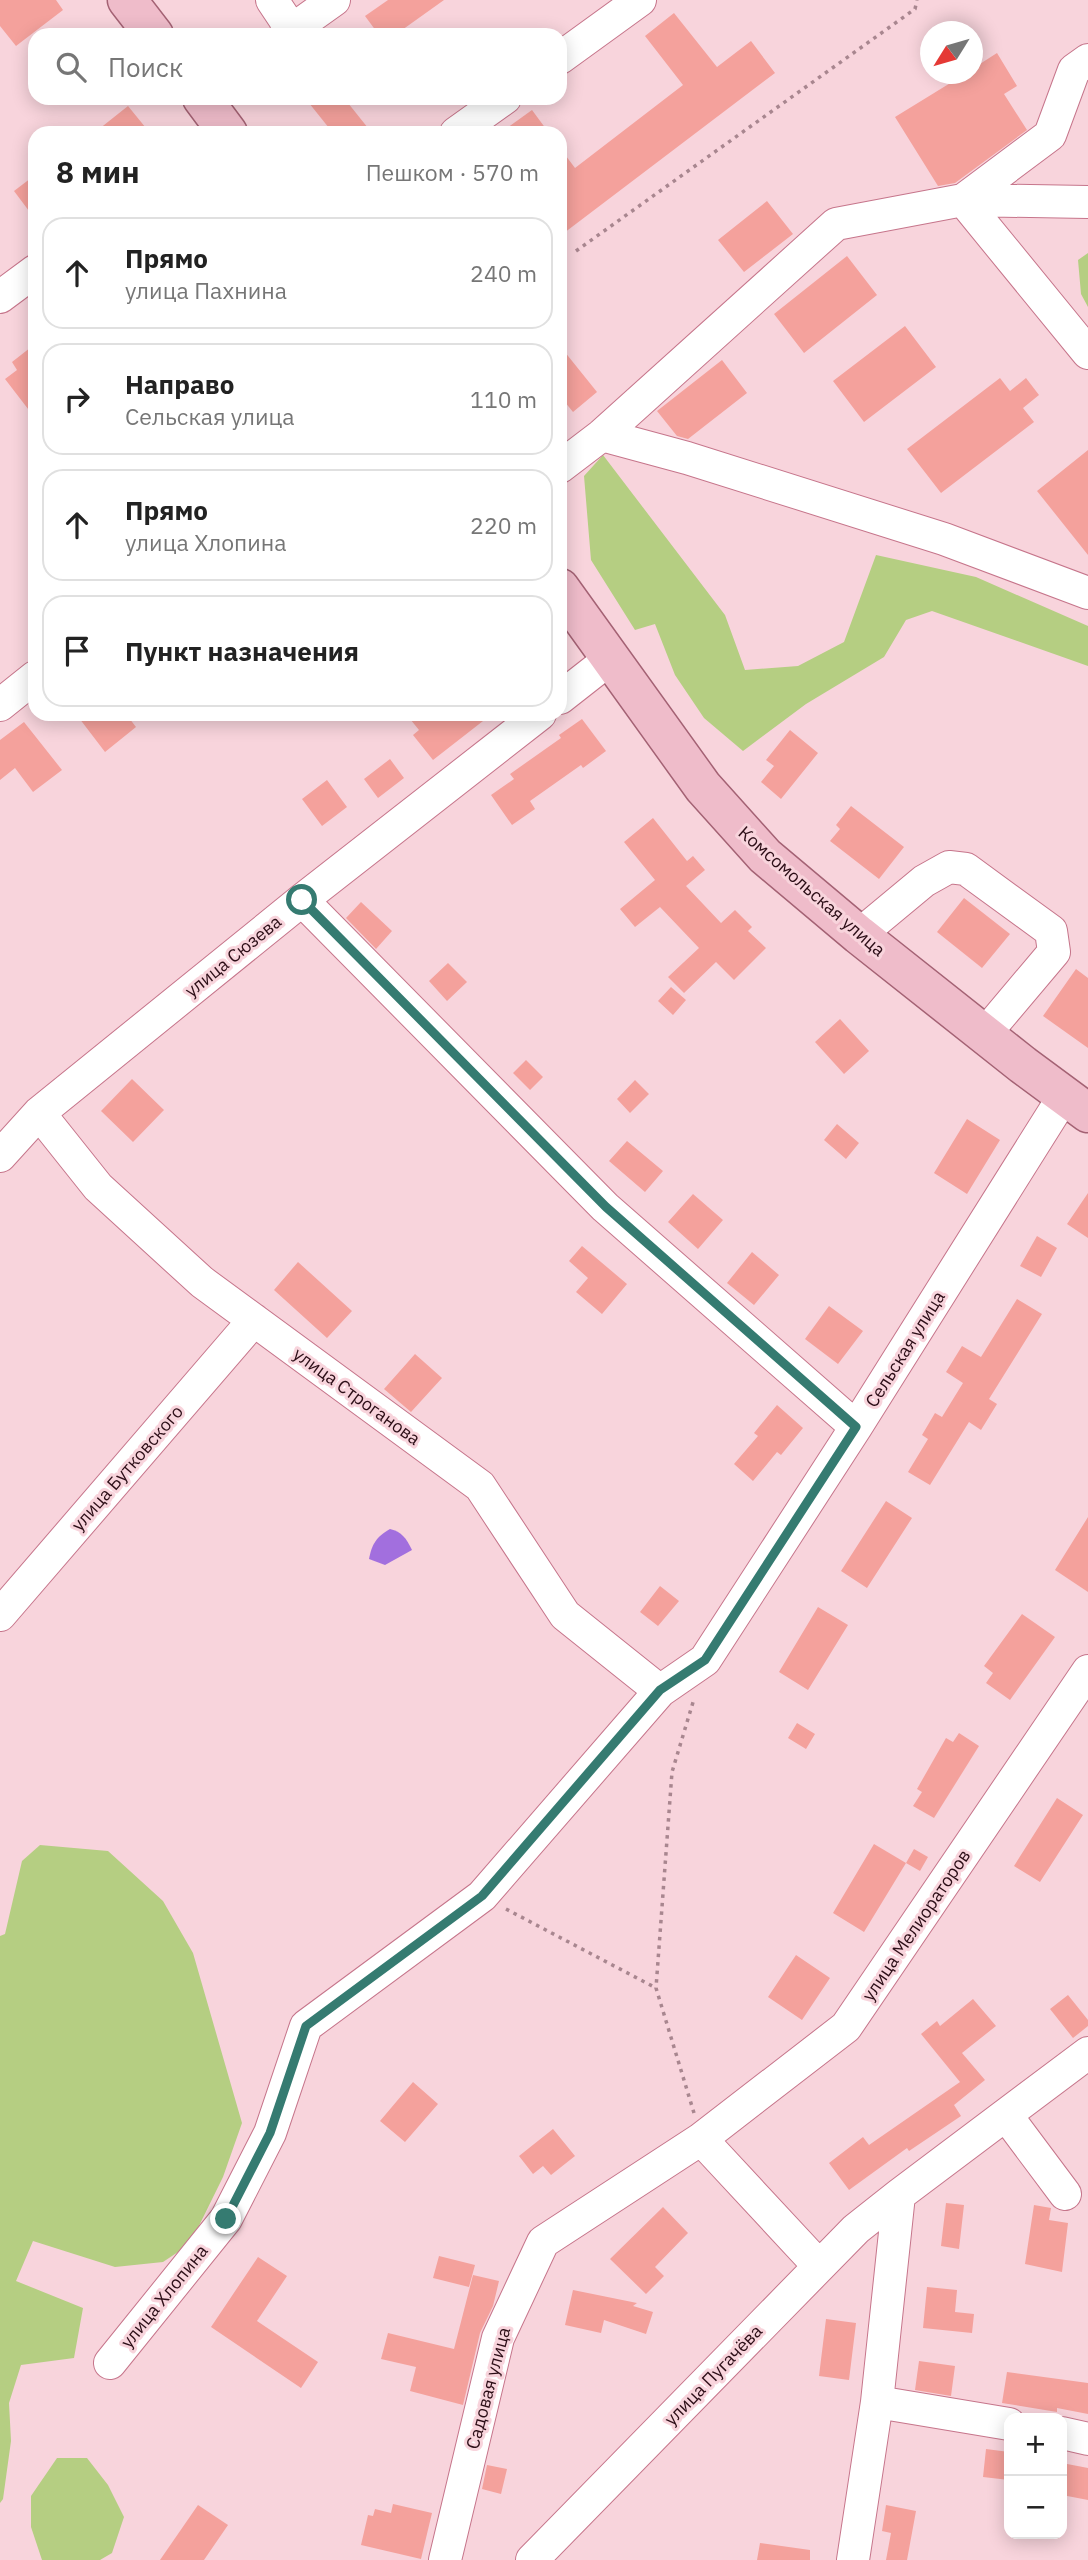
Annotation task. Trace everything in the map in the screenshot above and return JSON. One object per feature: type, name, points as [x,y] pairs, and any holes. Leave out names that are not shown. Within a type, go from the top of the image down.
[{"type":"main road","points":[[127,0],[149,28]]},
{"type":"main road","points":[[207,105],[221,126]]},
{"type":"main road","name":"Комсомольская улица","points":[[567,598],[703,787],[765,856],[859,935],[1076,1105]]},
{"type":"street","points":[[272,0],[286,28]]},
{"type":"street","points":[[295,28],[334,0]]},
{"type":"street","points":[[567,53],[640,0]]},
{"type":"street","points":[[963,200],[1050,135],[1074,71],[1088,60]]},
{"type":"street","points":[[466,126],[495,105]]},
{"type":"street","points":[[963,200],[1088,352]]},
{"type":"street","points":[[567,462],[602,435],[836,224],[963,200],[1088,202]]},
{"type":"street","points":[[0,297],[28,276]]},
{"type":"street","points":[[602,435],[687,458],[944,538],[1088,593]]},
{"type":"street","points":[[567,693],[611,659]]},
{"type":"street","points":[[0,705],[28,683]]},
{"type":"street","name":"улица Сюзева","points":[[0,1156],[39,1113],[302,900],[531,721]]},
{"type":"street","points":[[859,935],[924,881],[949,867],[966,869],[1051,931],[1054,952],[985,1035]]},
{"type":"street","points":[[302,900],[606,1207],[856,1427]]},
{"type":"street","name":"Сельская улица","points":[[660,1690],[705,1660],[856,1427],[1076,1105]]},
{"type":"street","name":"улица Строганова","points":[[39,1113],[98,1187],[202,1282],[480,1486],[565,1615],[660,1690]]},
{"type":"street","name":"улица Бутковского","points":[[0,1615],[254,1321]]},
{"type":"street","name":"улица Мелиораторов","points":[[701,2139],[846,2027],[1088,1671]]},
{"type":"street","name":"улица Хлопина","points":[[110,2363],[226,2219],[270,2133],[306,2026],[482,1896],[660,1690]]},
{"type":"street","name":"улица Пугачёва","points":[[532,2560],[856,2229],[1088,2053]]},
{"type":"street","points":[[1006,2115],[1065,2194]]},
{"type":"street","points":[[701,2139],[819,2266]]},
{"type":"street","name":"Садовая улица","points":[[445,2560],[498,2338],[543,2242],[701,2139]]},
{"type":"street","points":[[853,2560],[877,2402],[899,2195]]},
{"type":"street","points":[[877,2402],[1004,2423]]},
{"type":"street","points":[[1067,2434],[1088,2439]]},
{"type":"path","points":[[576,251],[915,9],[917,0]]},
{"type":"path","points":[[701,2139],[656,1988],[672,1772],[705,1660]]},
{"type":"path","points":[[482,1896],[656,1988]]},
{"type":"green space","points":[[1088,253],[1088,307],[1081,294],[1078,260]]},
{"type":"green space","points":[[603,455],[725,615],[745,670],[798,666],[844,642],[876,555],[976,577],[1088,626],[1088,666],[932,611],[906,620],[884,657],[806,704],[743,751],[704,718],[675,675],[655,624],[635,630],[591,560],[584,476]]},
{"type":"green space","points":[[40,1845],[108,1851],[163,1901],[193,1953],[242,2123],[223,2177],[190,2244],[163,2262],[115,2267],[33,2241],[16,2281],[83,2308],[74,2358],[21,2365],[9,2403],[11,2441],[3,2499],[0,2503],[0,1936],[5,1934],[22,1861]]},
{"type":"green space","points":[[57,2458],[87,2458],[108,2485],[124,2517],[112,2553],[100,2560],[42,2560],[31,2527],[31,2496]]},
{"type":"shaded area","points":[[390,1529],[403,1536],[412,1550],[385,1565],[369,1559],[375,1541]]},
{"type":"building","points":[[0,0],[56,0],[63,10],[40,28],[28,28],[28,37],[16,46],[0,26]]},
{"type":"building","points":[[388,0],[444,0],[405,28],[374,28],[365,16]]},
{"type":"building","points":[[674,13],[717,67],[751,41],[775,73],[567,231],[567,157],[575,168],[683,85],[645,36]]},
{"type":"building","points":[[997,53],[1017,86],[1004,94],[1027,130],[955,183],[938,186],[895,117],[949,84],[983,84],[983,62]]},
{"type":"building","points":[[311,105],[350,105],[366,126],[327,126]]},
{"type":"building","points":[[128,106],[144,126],[103,126]]},
{"type":"building","points":[[532,110],[544,126],[510,126]]},
{"type":"building","points":[[28,180],[28,210],[14,191]]},
{"type":"building","points":[[767,201],[793,234],[744,272],[718,240]]},
{"type":"building","points":[[847,256],[877,295],[804,353],[774,314]]},
{"type":"building","points":[[905,326],[936,367],[864,422],[833,381]]},
{"type":"building","points":[[28,349],[28,409],[5,379],[17,370],[12,362]]},
{"type":"building","points":[[567,355],[597,392],[573,412],[567,405]]},
{"type":"building","points":[[722,360],[747,393],[688,439],[677,436],[657,411]]},
{"type":"building","points":[[1000,378],[1010,391],[1026,378],[1039,395],[1023,408],[1034,422],[941,493],[907,449]]},
{"type":"building","points":[[1088,450],[1088,555],[1037,491]]},
{"type":"building","points":[[582,719],[606,751],[530,801],[535,809],[512,825],[491,795],[514,779],[510,774],[561,738],[559,735]]},
{"type":"building","points":[[81,721],[131,721],[136,727],[105,752]]},
{"type":"building","points":[[412,721],[483,721],[433,760],[413,735],[419,730]]},
{"type":"building","points":[[24,722],[62,770],[33,792],[15,768],[0,780],[0,740]]},
{"type":"building","points":[[790,730],[818,753],[781,799],[761,782],[774,766],[766,760]]},
{"type":"building","points":[[390,759],[404,778],[378,798],[364,779]]},
{"type":"building","points":[[327,780],[347,807],[322,826],[302,799]]},
{"type":"building","points":[[851,806],[904,847],[879,879],[830,841],[840,829],[836,825]]},
{"type":"building","points":[[653,818],[687,861],[693,856],[705,870],[686,886],[721,923],[735,910],[752,927],[748,931],[766,948],[734,980],[716,962],[684,993],[668,977],[699,948],[660,907],[635,927],[620,909],[655,880],[624,842]]},
{"type":"building","points":[[964,898],[1010,934],[982,968],[937,932]]},
{"type":"building","points":[[361,902],[392,931],[376,949],[346,918]]},
{"type":"building","points":[[448,963],[467,982],[447,1001],[429,981]]},
{"type":"building","points":[[1076,969],[1088,978],[1088,1048],[1043,1016]]},
{"type":"building","points":[[671,987],[686,1000],[673,1015],[658,1001]]},
{"type":"building","points":[[840,1019],[869,1051],[844,1074],[815,1042]]},
{"type":"building","points":[[526,1060],[543,1077],[530,1090],[513,1073]]},
{"type":"building","points":[[132,1079],[164,1110],[133,1142],[101,1111]]},
{"type":"building","points":[[635,1080],[649,1094],[630,1113],[617,1099]]},
{"type":"building","points":[[967,1119],[1000,1140],[967,1194],[934,1173]]},
{"type":"building","points":[[837,1124],[859,1143],[846,1159],[824,1140]]},
{"type":"building","points":[[627,1141],[663,1171],[645,1192],[609,1161]]},
{"type":"building","points":[[1088,1193],[1088,1238],[1067,1224]]},
{"type":"building","points":[[693,1194],[723,1220],[698,1249],[668,1222]]},
{"type":"building","points":[[1037,1236],[1057,1248],[1041,1277],[1020,1266]]},
{"type":"building","points":[[582,1246],[627,1284],[602,1314],[576,1292],[588,1278],[569,1261]]},
{"type":"building","points":[[752,1252],[779,1275],[754,1305],[727,1283]]},
{"type":"building","points":[[298,1262],[352,1311],[327,1338],[274,1290]]},
{"type":"building","points":[[1017,1299],[1042,1314],[989,1399],[997,1404],[981,1430],[969,1422],[930,1485],[908,1472],[928,1439],[922,1435],[935,1413],[942,1417],[963,1383],[946,1372],[962,1346],[981,1357]]},
{"type":"building","points":[[829,1306],[863,1331],[838,1364],[805,1339]]},
{"type":"building","points":[[415,1354],[442,1378],[411,1412],[384,1389]]},
{"type":"building","points":[[777,1405],[803,1428],[781,1455],[777,1452],[753,1481],[734,1464],[758,1436],[754,1433]]},
{"type":"building","points":[[886,1501],[912,1518],[867,1588],[841,1571]]},
{"type":"building","points":[[1088,1517],[1088,1592],[1055,1570]]},
{"type":"building","points":[[660,1586],[679,1601],[658,1626],[640,1612]]},
{"type":"building","points":[[818,1607],[848,1625],[808,1690],[779,1672]]},
{"type":"building","points":[[1022,1614],[1055,1637],[1010,1700],[986,1683],[993,1673],[984,1666]]},
{"type":"building","points":[[797,1723],[815,1734],[806,1749],[788,1738]]},
{"type":"building","points":[[959,1733],[979,1746],[934,1818],[913,1806],[922,1792],[917,1789],[946,1738],[953,1742]]},
{"type":"building","points":[[1057,1798],[1083,1815],[1040,1882],[1014,1866]]},
{"type":"building","points":[[874,1844],[906,1863],[864,1932],[833,1913]]},
{"type":"building","points":[[914,1849],[928,1857],[920,1871],[906,1863]]},
{"type":"building","points":[[796,1955],[830,1978],[802,2020],[768,1997]]},
{"type":"building","points":[[1068,1995],[1088,2020],[1088,2026],[1073,2038],[1050,2009]]},
{"type":"building","points":[[973,1999],[996,2026],[962,2053],[985,2080],[954,2105],[961,2116],[909,2151],[907,2148],[849,2190],[829,2163],[863,2137],[869,2145],[960,2082],[921,2034],[937,2021],[940,2026]]},
{"type":"building","points":[[413,2082],[438,2104],[405,2142],[380,2121]]},
{"type":"building","points":[[553,2129],[575,2156],[551,2175],[543,2166],[533,2174],[519,2156]]},
{"type":"building","points":[[946,2203],[964,2205],[959,2249],[941,2246]]},
{"type":"building","points":[[1034,2205],[1051,2208],[1049,2220],[1068,2223],[1062,2272],[1025,2264]]},
{"type":"building","points":[[663,2207],[688,2233],[655,2267],[664,2276],[646,2294],[610,2259]]},
{"type":"building","points":[[439,2256],[475,2265],[469,2287],[433,2278]]},
{"type":"building","points":[[258,2257],[287,2276],[257,2321],[318,2362],[301,2388],[211,2327]]},
{"type":"building","points":[[473,2275],[499,2281],[493,2306],[480,2333],[463,2405],[410,2391],[416,2367],[381,2359],[388,2333],[454,2349]]},
{"type":"building","points":[[927,2287],[957,2290],[955,2312],[974,2314],[972,2333],[923,2328]]},
{"type":"building","points":[[573,2290],[637,2303],[633,2306],[653,2312],[646,2334],[604,2320],[601,2333],[565,2325]]},
{"type":"building","points":[[826,2319],[856,2323],[849,2380],[819,2376]]},
{"type":"building","points":[[919,2361],[955,2366],[951,2396],[915,2390]]},
{"type":"building","points":[[1007,2372],[1088,2383],[1088,2414],[1002,2403]]},
{"type":"building","points":[[986,2449],[1004,2451],[1004,2479],[983,2477]]},
{"type":"building","points":[[1067,2464],[1088,2468],[1088,2500],[1067,2496]]},
{"type":"building","points":[[487,2465],[507,2469],[501,2494],[482,2489]]},
{"type":"building","points":[[393,2504],[432,2513],[421,2559],[361,2545],[368,2515],[373,2516],[375,2509],[391,2513]]},
{"type":"building","points":[[198,2505],[228,2525],[204,2560],[160,2560]]},
{"type":"building","points":[[886,2505],[916,2511],[907,2560],[886,2560],[891,2533],[882,2531]]},
{"type":"building","points":[[760,2543],[810,2550],[810,2560],[757,2560]]},
{"type":"route","points":[[226,2219],[270,2133],[306,2026],[482,1896],[660,1690],[705,1660],[856,1427],[606,1207],[302,900]]}]
